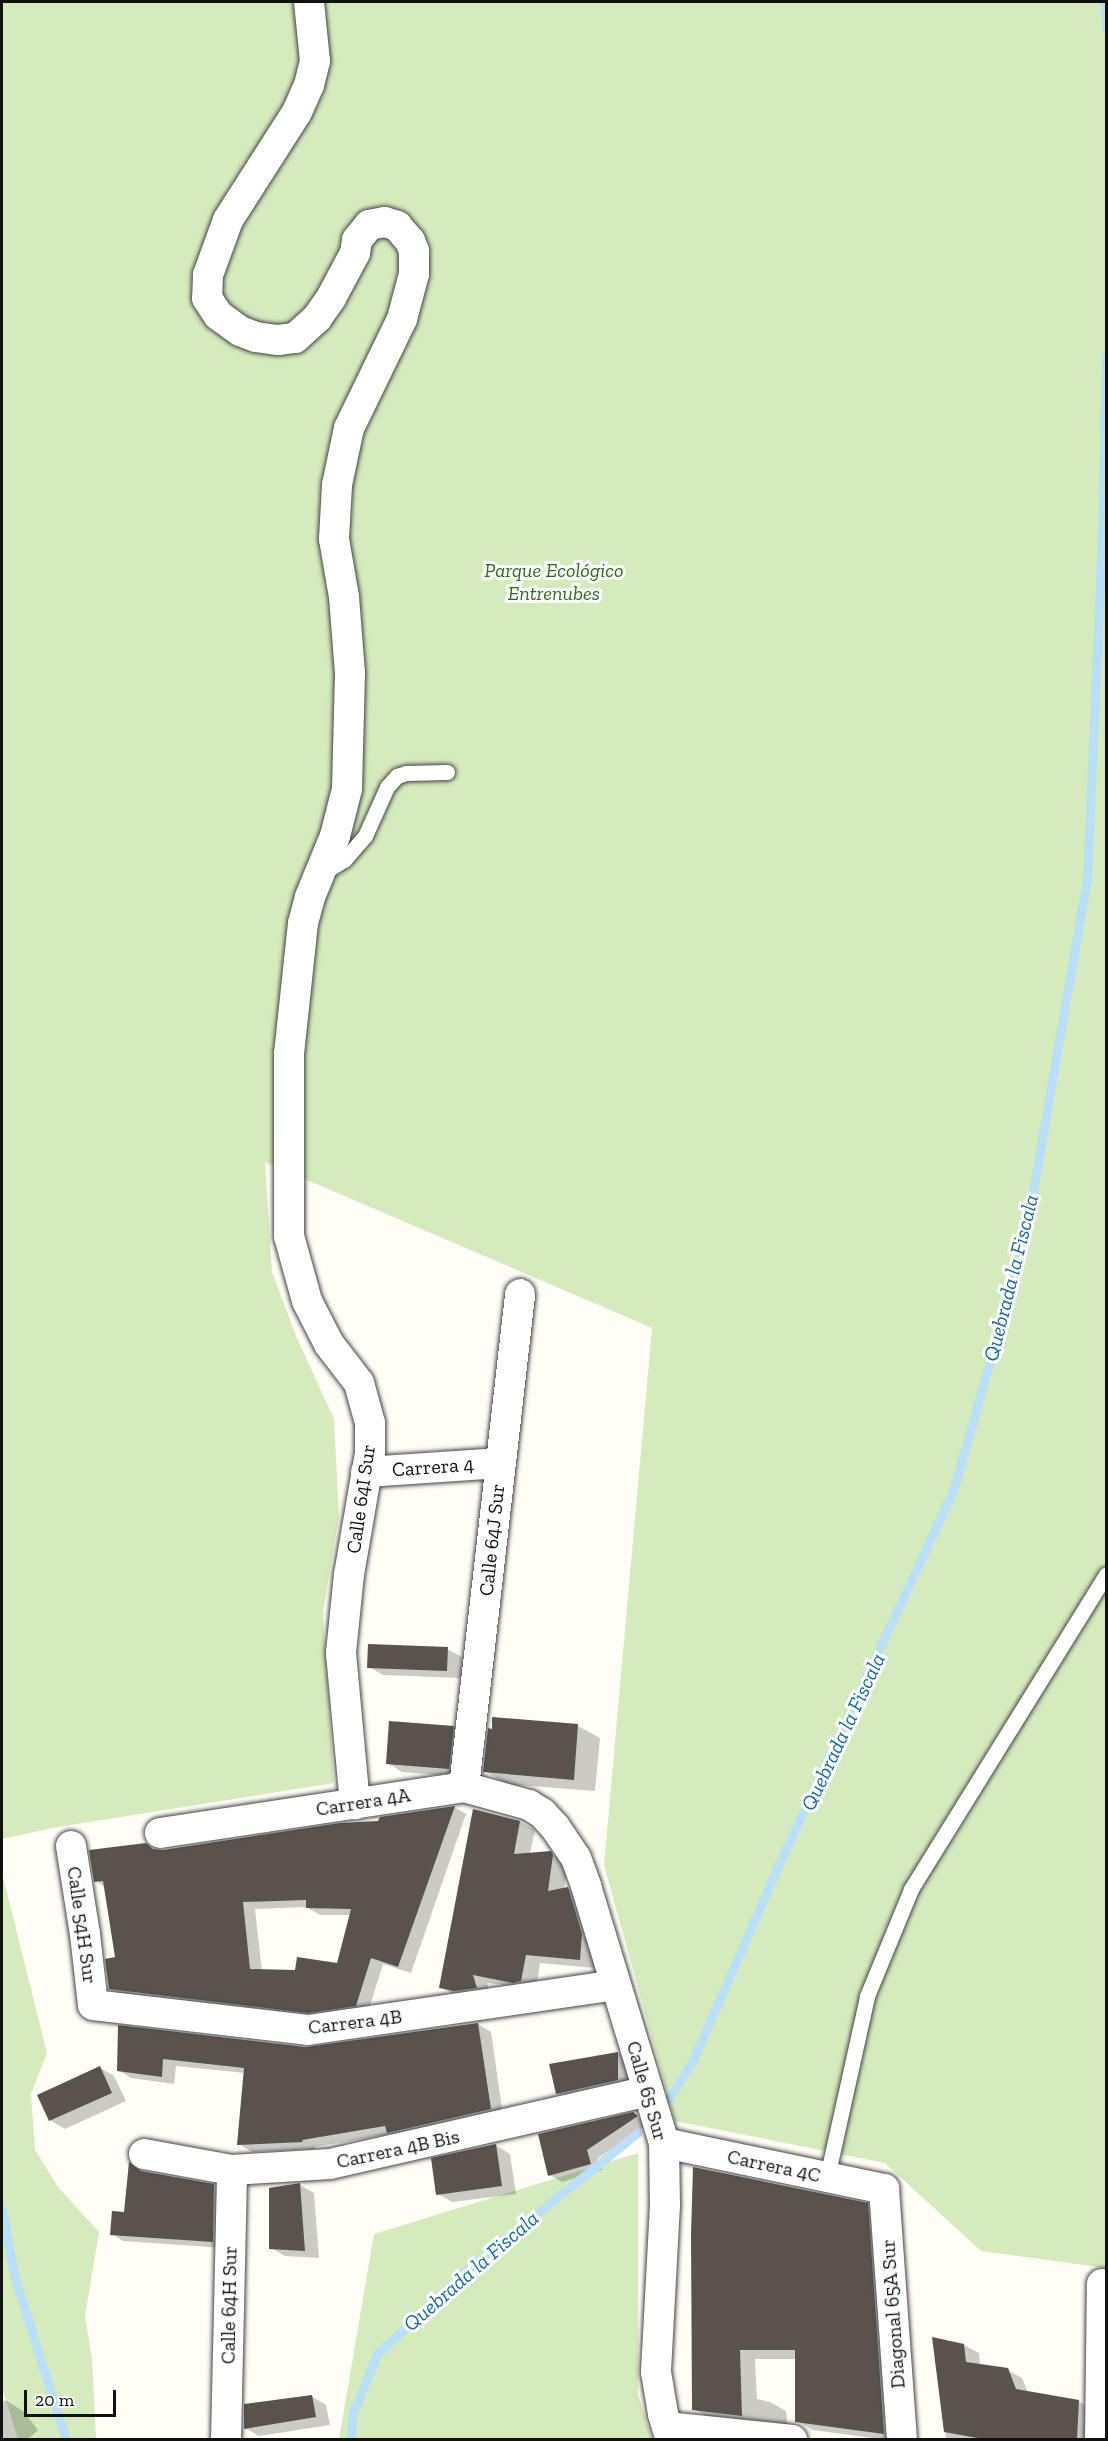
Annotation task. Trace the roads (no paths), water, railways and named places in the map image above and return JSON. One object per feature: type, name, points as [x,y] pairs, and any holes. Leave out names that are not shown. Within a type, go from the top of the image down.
[{"type":"street","name":"Calle 64I Sur","points":[[309,2],[315,62],[309,85],[297,112],[228,220],[208,275],[207,298],[218,315],[240,331],[256,337],[278,340],[295,338],[317,318],[331,298],[355,253],[357,240],[369,225],[385,222],[397,226],[410,241],[414,251],[414,274],[402,319],[349,428],[337,485],[334,539],[344,597],[350,674],[347,789],[321,875],[310,897],[303,923],[290,1053],[289,1236],[307,1301],[329,1344],[359,1383],[370,1423],[366,1472],[349,1574],[341,1653],[355,1804]]},
{"type":"street","name":"Calle 64J Sur","points":[[464,1786],[520,1294]]},
{"type":"street","name":"Carrera 4","points":[[366,1472],[501,1463]]},
{"type":"street","name":"Carrera 4A","points":[[160,1833],[464,1786],[529,1805],[542,1813],[555,1827]]},
{"type":"street","name":"Calle 65 Sur","points":[[555,1827],[576,1858],[664,2143],[665,2205],[656,2372],[669,2433]]},
{"type":"street","name":"Calle 54H Sur","points":[[70,1846],[85,1934],[93,2005]]},
{"type":"street","name":"Carrera 4B","points":[[93,2005],[308,2030],[616,1985]]},
{"type":"street","name":"Carrera 4B Bis","points":[[144,2154],[232,2170],[330,2164],[648,2091]]},
{"type":"street","name":"Carrera 4C","points":[[664,2143],[884,2189]]},
{"type":"street","name":"Calle 64H Sur","points":[[226,2439],[232,2170]]},
{"type":"street","name":"Diagonal 65A Sur","points":[[884,2189],[902,2439]]},
{"type":"street","points":[[1100,2439],[1102,2284]]},
{"type":"street","points":[[669,2433],[792,2439]]},
{"type":"lane","points":[[321,875],[344,860],[365,836],[387,787],[397,776],[406,773],[447,772]]},
{"type":"lane","points":[[827,2177],[867,1996],[911,1889],[1107,1575]]},
{"type":"waterway","name":"Quebrada la Fiscala","points":[[1105,2],[1106,29]]},
{"type":"waterway","name":"Quebrada la Fiscala","points":[[669,2098],[692,2062],[783,1855],[953,1491],[1025,1237],[1087,879],[1102,529],[1106,357]]},
{"type":"waterway","name":"Quebrada la Fiscala","points":[[350,2440],[353,2413],[377,2354],[465,2271],[637,2133]]},
{"type":"waterway","points":[[2,2210],[14,2275],[66,2440]]},
{"type":"park label","name":"Parque Ecológico Entrenubes","points":[[554,582]]}]
